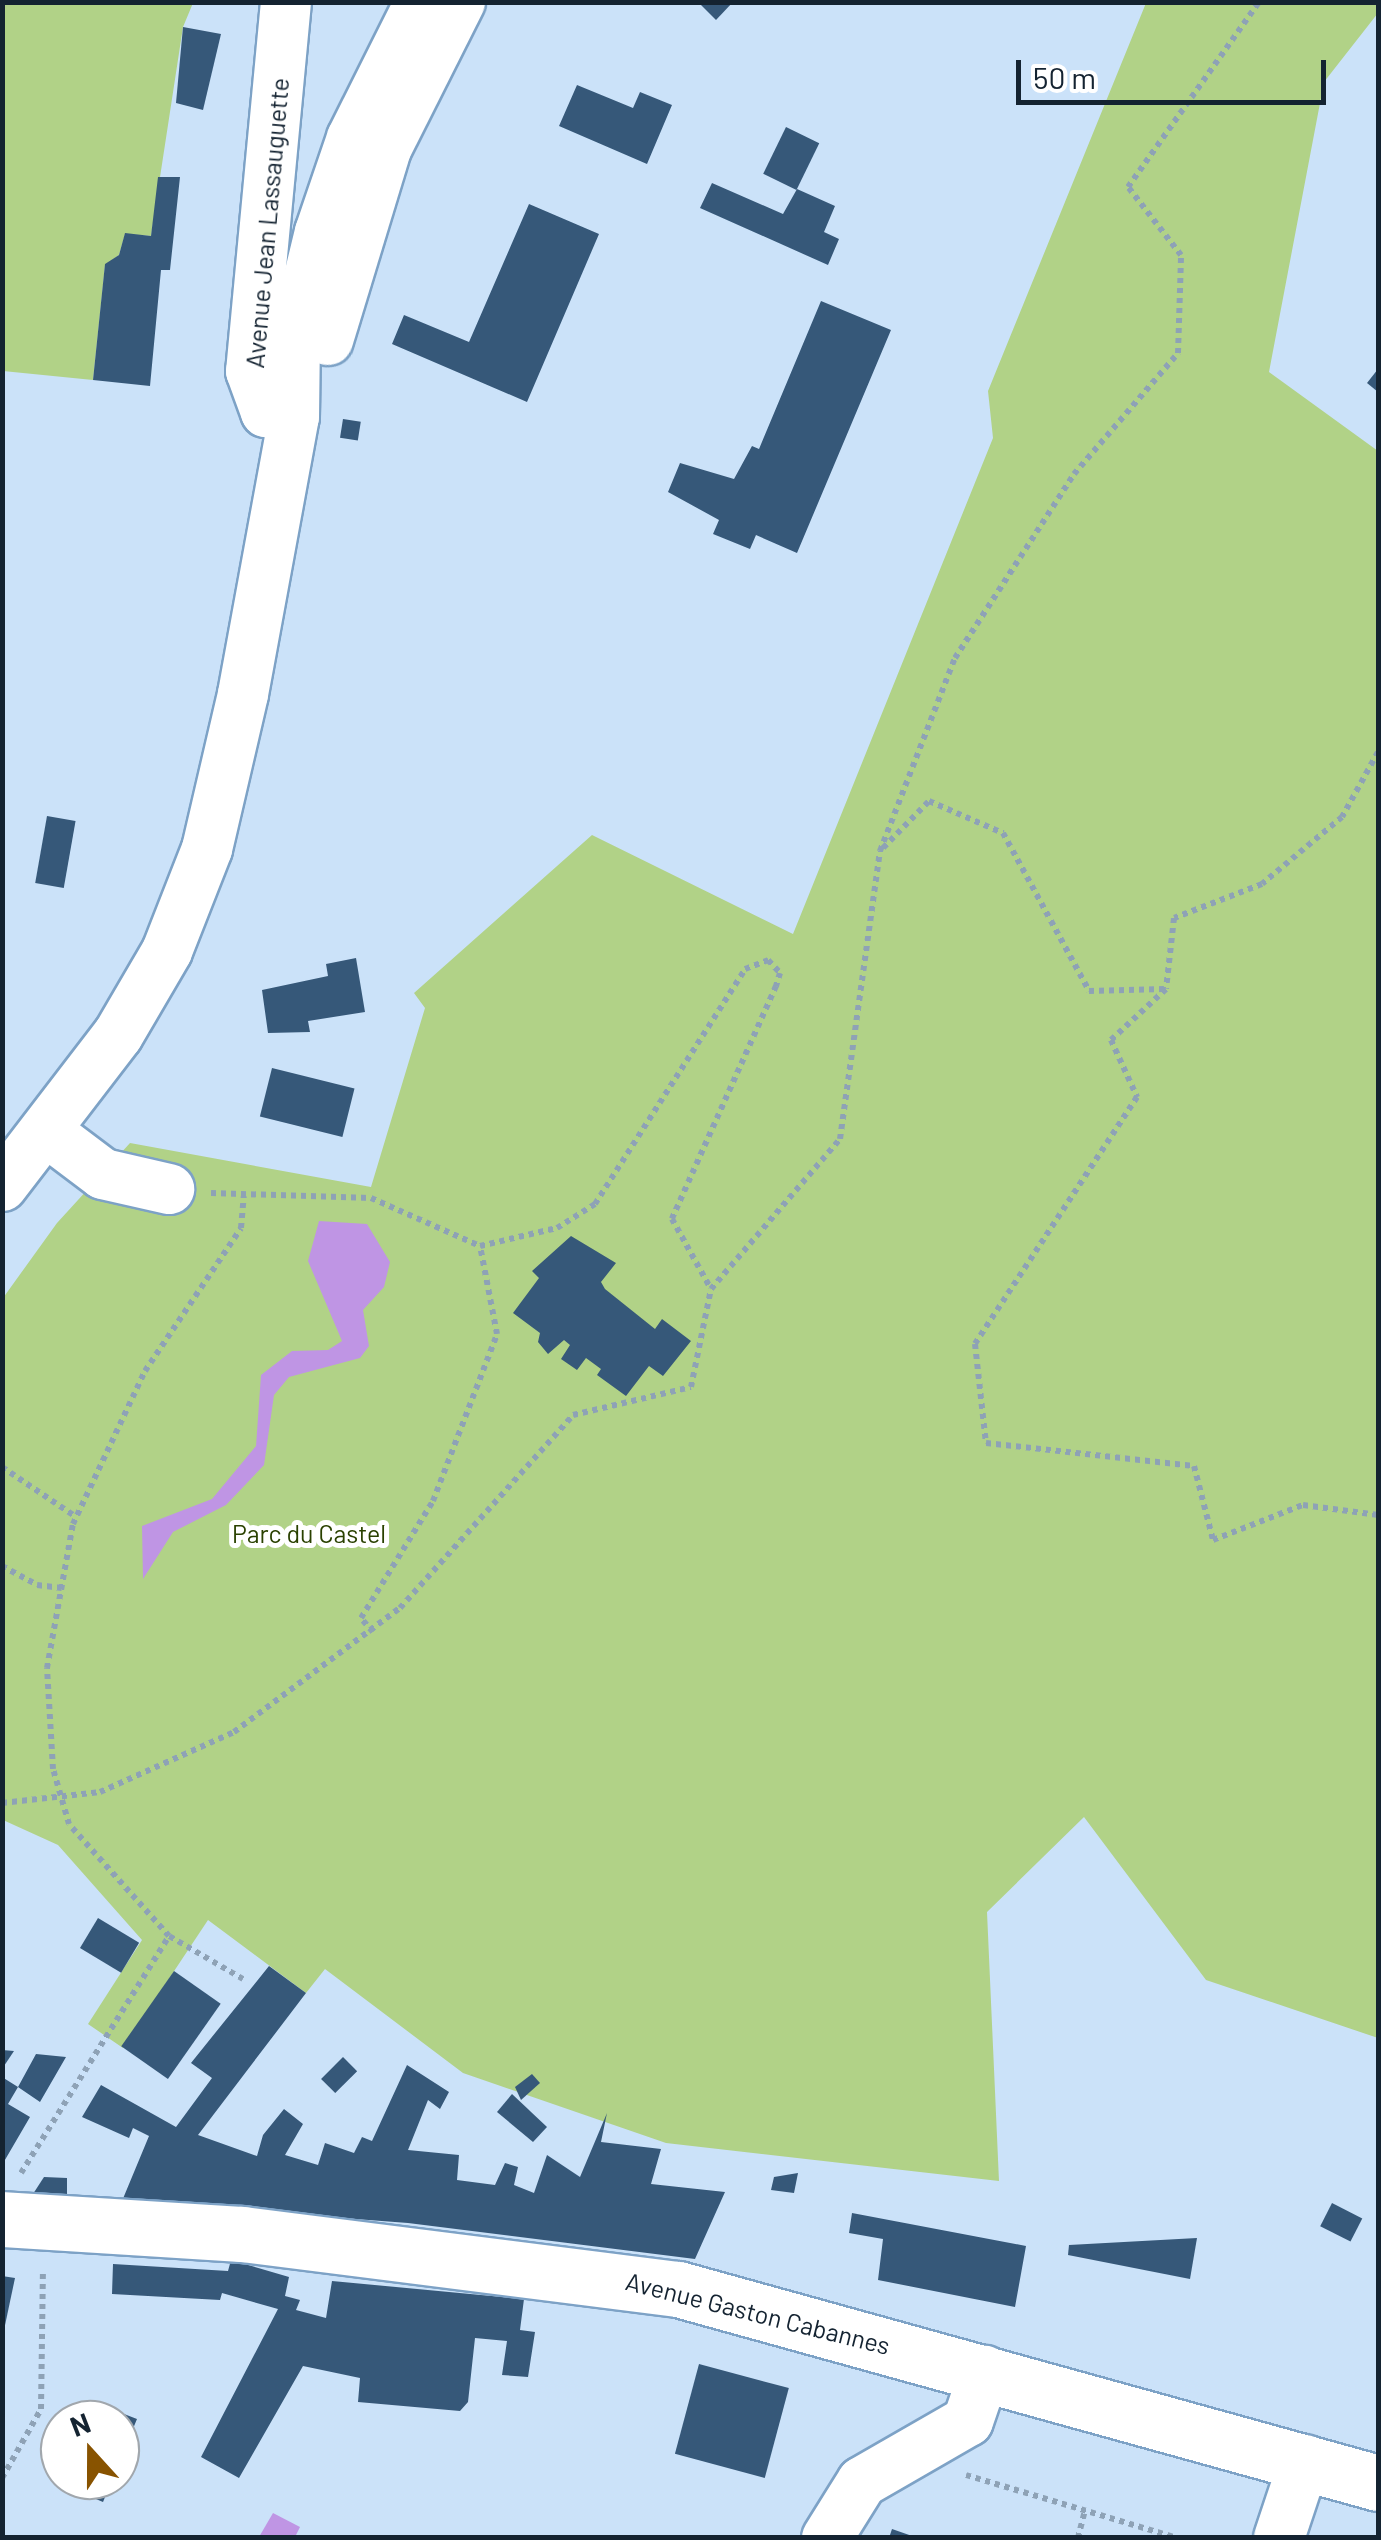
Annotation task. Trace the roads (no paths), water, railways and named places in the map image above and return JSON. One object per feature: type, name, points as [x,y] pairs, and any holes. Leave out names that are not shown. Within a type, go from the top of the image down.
[{"type":"main road","name":"Avenue Gaston Cabannes","points":[[16,2220],[242,2234],[598,2274],[697,2294],[1378,2483]]},
{"type":"street","name":"Avenue Jean Lassauguette","points":[[286,2],[251,371],[266,412],[294,417]]},
{"type":"street","points":[[2,1186],[118,1034],[167,952],[207,849],[243,694],[294,417],[295,335],[320,232],[352,138],[420,2]]},
{"type":"street","points":[[294,417],[328,343],[386,149],[460,2]]},
{"type":"street","points":[[46,1130],[103,1174],[169,1189]]},
{"type":"street","points":[[827,2538],[862,2482],[955,2433],[968,2421],[984,2372]]},
{"type":"street","points":[[1279,2538],[1304,2460]]},
{"type":"park label","name":"Parc du Castel","points":[[309,1533]]}]
